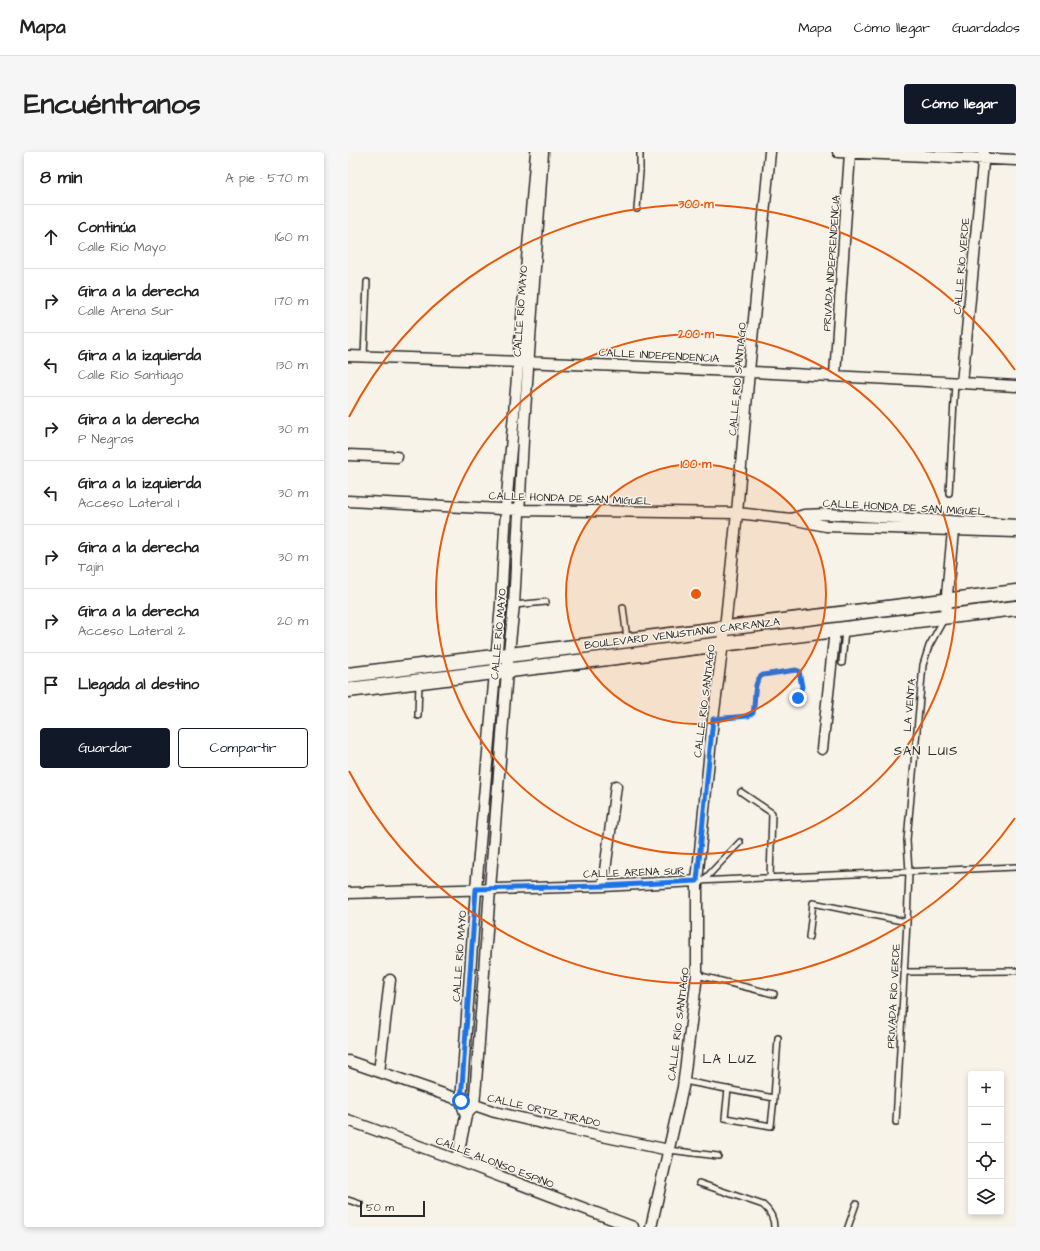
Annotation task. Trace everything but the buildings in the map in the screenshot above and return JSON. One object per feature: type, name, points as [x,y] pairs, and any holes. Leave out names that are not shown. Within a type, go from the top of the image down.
[{"type":"main road","name":"BOULEVARD VENUSTIANO CARRANZA","points":[[348,675],[1016,592]]},
{"type":"main road","name":"BOULEVARD VENUSTIANO CARRANZA","points":[[348,690],[1016,608]]},
{"type":"street","name":"CALLE RÍO MAYO","points":[[502,655],[514,605],[524,361],[536,152]]},
{"type":"street","name":"CALLE RÍO MAYO","points":[[458,1160],[466,1116],[474,1105],[490,889],[502,655],[501,604],[506,508],[524,361],[543,152]]},
{"type":"street","name":"CALLE RÍO SANTIAGO","points":[[651,1227],[684,1081],[697,975],[700,881],[713,719],[725,628],[737,513],[770,152]]},
{"type":"street","points":[[838,152],[983,155],[1016,160]]},
{"type":"street","name":"PRIVADA INDEPRENDENCIA","points":[[835,375],[850,153]]},
{"type":"street","name":"CALLE RÍO VERDE","points":[[958,382],[983,155]]},
{"type":"street","name":"CALLE INDEPENDENCIA","points":[[348,356],[524,361],[749,371],[1016,386]]},
{"type":"street","points":[[348,455],[397,457]]},
{"type":"street","name":"CALLE HONDA DE SAN MIGUEL","points":[[348,501],[506,508],[519,510],[737,513],[791,519],[826,526],[1016,532]]},
{"type":"street","name":"CALLE HONDA DE SAN MIGUEL","points":[[791,519],[804,515],[828,514],[1016,525]]},
{"type":"street","points":[[946,616],[946,600],[953,531]]},
{"type":"street","points":[[501,604],[514,605]]},
{"type":"street","points":[[822,749],[840,630]]},
{"type":"street","name":"CALLE RÍO MAYO","points":[[466,1116],[461,1101],[476,889],[501,672]]},
{"type":"street","points":[[603,886],[616,786]]},
{"type":"street","name":"CALLE ARENA SUR","points":[[348,893],[603,886],[700,881]]},
{"type":"street","points":[[379,1072],[390,980]]},
{"type":"street","name":"CALLE ORTIZ TIRADO","points":[[348,1061],[474,1105],[554,1126],[669,1150]]},
{"type":"street","name":"CALLE ALONSO ESPINO","points":[[348,1120],[458,1160],[633,1227]]},
{"type":"lane","points":[[637,209],[640,152]]},
{"type":"lane","points":[[364,356],[367,282]]},
{"type":"lane","points":[[949,493],[958,382]]},
{"type":"lane","points":[[514,605],[546,602]]},
{"type":"lane","points":[[623,607],[628,640]]},
{"type":"lane","name":"LA VENTA","points":[[909,872],[907,840],[922,665],[929,646],[946,616]]},
{"type":"lane","points":[[840,630],[842,663]]},
{"type":"lane","points":[[418,682],[418,716]]},
{"type":"lane","points":[[741,792],[772,813],[770,878]]},
{"type":"lane","points":[[700,881],[740,842]]},
{"type":"lane","name":"CALLE ARENA SUR","points":[[700,881],[1016,867]]},
{"type":"lane","name":"PRIVADA RÍO VERDE","points":[[896,1122],[909,872]]},
{"type":"lane","points":[[809,937],[813,903],[907,922]]},
{"type":"lane","points":[[905,972],[1016,971]]},
{"type":"lane","points":[[697,975],[774,994]]},
{"type":"lane","points":[[728,1089],[725,1118],[771,1126],[778,1038]]},
{"type":"lane","points":[[684,1081],[774,1098]]},
{"type":"lane","points":[[669,1150],[718,1156]]},
{"type":"lane","points":[[699,1183],[763,1204],[772,1215],[774,1227]]},
{"type":"lane","points":[[348,1200],[360,1204]]},
{"type":"lane","points":[[848,1227],[856,1204]]},
{"type":"path","points":[[713,719],[751,715],[754,712],[756,682],[758,678],[763,675],[798,671],[800,674],[802,689],[798,696],[798,705]]},
{"type":"district","name":"SAN LUIS","points":[[926,750]]},
{"type":"district","name":"LA LUZ","points":[[730,1058]]},
{"type":"route","points":[[461,1101],[476,889],[603,886],[697,881],[713,719],[751,715],[754,712],[756,682],[760,676],[763,675],[796,670],[799,671],[802,689],[798,694],[798,698]]}]
